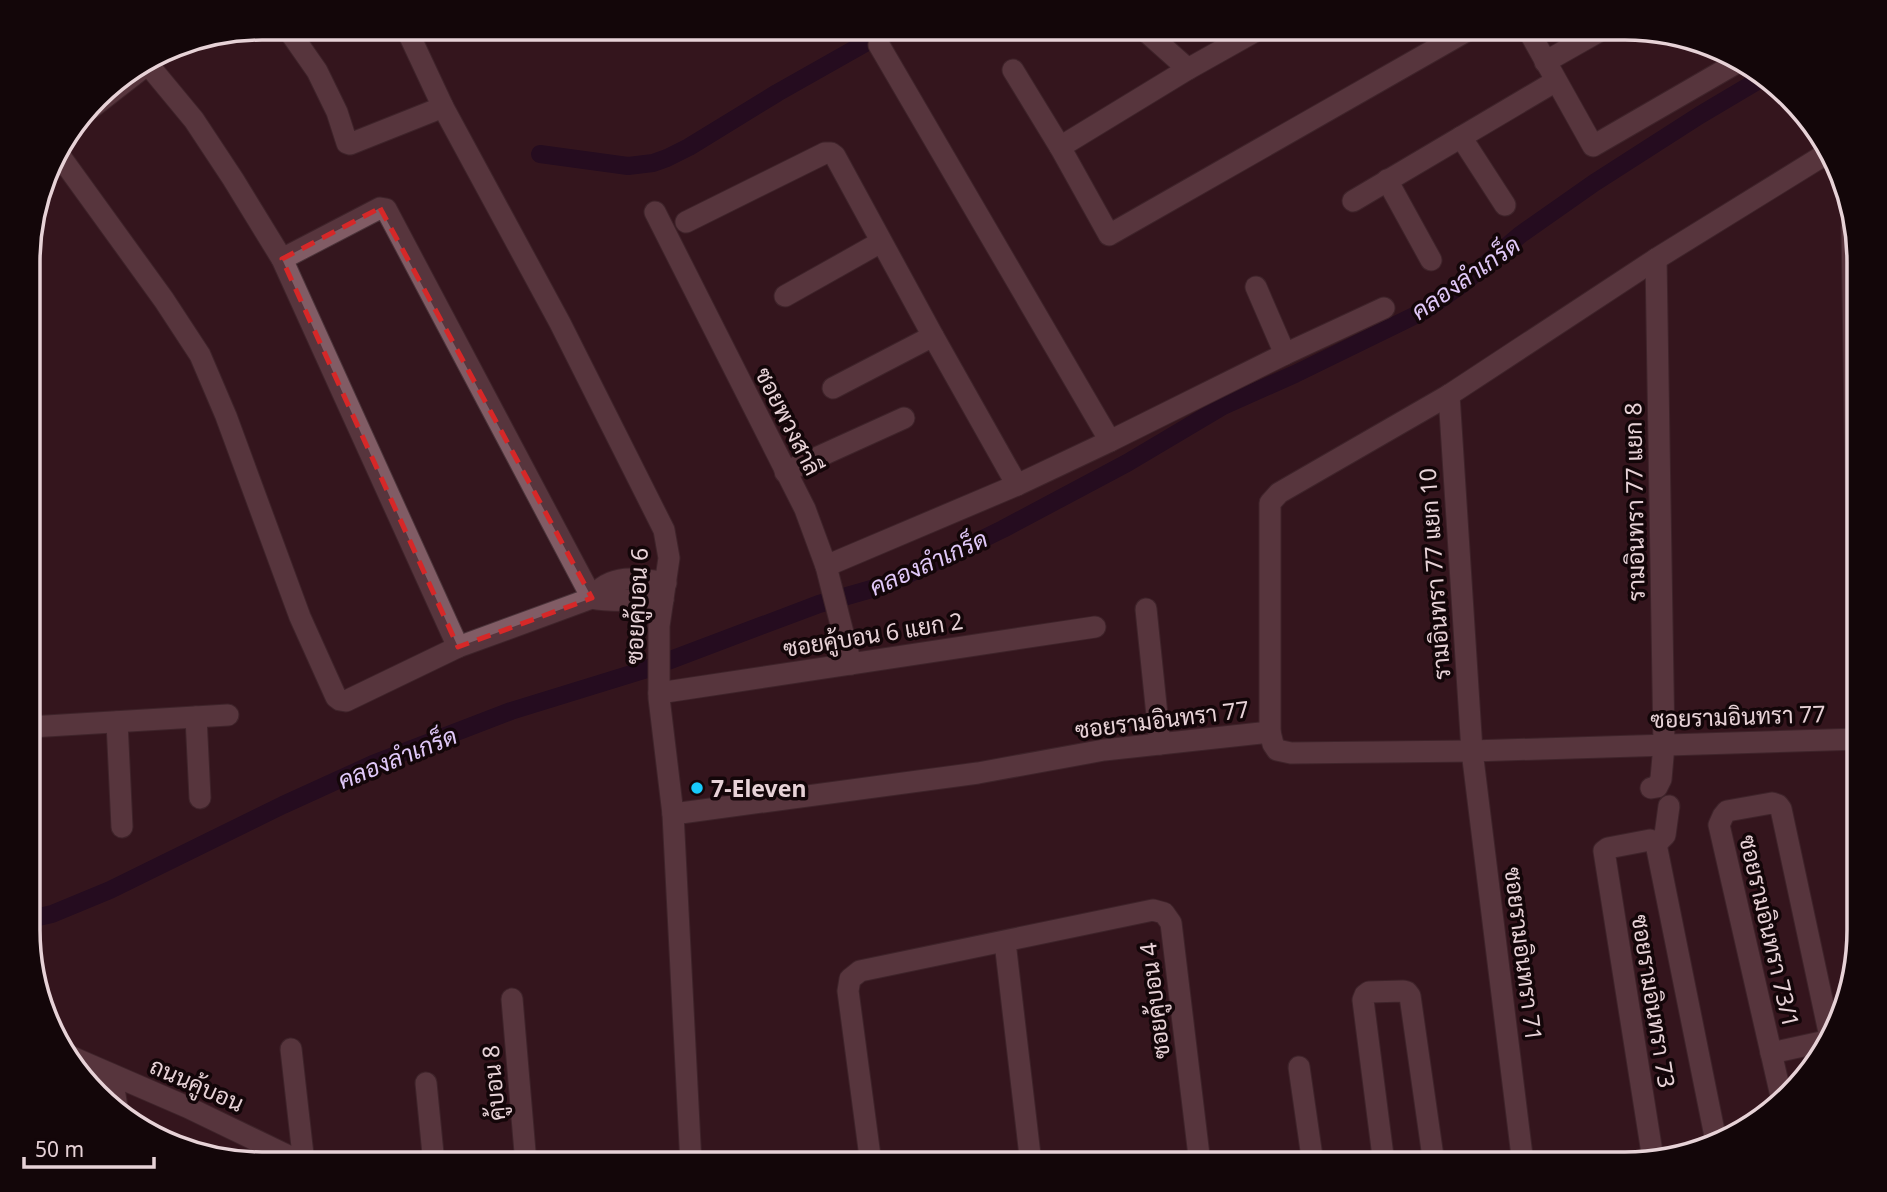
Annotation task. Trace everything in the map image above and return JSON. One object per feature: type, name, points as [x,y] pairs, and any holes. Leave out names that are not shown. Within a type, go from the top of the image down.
[{"type":"street","points":[[1156,40],[1188,69]]},
{"type":"street","points":[[1060,147],[1239,40]]},
{"type":"street","points":[[1013,69],[1109,235],[1451,40]]},
{"type":"street","points":[[1533,40],[1593,146],[1730,67]]},
{"type":"street","points":[[1545,62],[1584,40]]},
{"type":"street","points":[[296,41],[317,71],[337,111],[347,143],[443,107]]},
{"type":"street","name":"ซอยคู้บอน 6","points":[[412,41],[443,107],[560,323],[664,530],[669,558],[659,626],[659,683],[673,814],[690,1152]]},
{"type":"street","points":[[878,45],[1110,441]]},
{"type":"street","points":[[152,69],[194,120],[282,259],[458,647]]},
{"type":"street","points":[[1353,201],[1556,81]]},
{"type":"street","points":[[1461,137],[1505,205]]},
{"type":"street","points":[[686,222],[825,153],[835,156],[1017,485]]},
{"type":"street","points":[[1270,732],[1270,503],[1279,493],[1449,395],[1656,259],[1820,157]]},
{"type":"street","points":[[64,162],[164,300],[200,355],[226,416],[300,618],[336,698],[346,701],[458,647],[592,598],[604,601],[664,592]]},
{"type":"street","points":[[1387,180],[1431,260]]},
{"type":"street","points":[[282,259],[380,208],[386,209],[592,598]]},
{"type":"street","name":"ซอยพวงสาลี","points":[[655,212],[805,509],[827,569],[851,664]]},
{"type":"street","points":[[785,296],[881,242]]},
{"type":"street","name":"รามอินทรา 77 แยก 8","points":[[1651,788],[1657,787],[1661,779],[1664,745],[1656,259]]},
{"type":"street","points":[[1256,287],[1285,354]]},
{"type":"street","points":[[827,569],[1017,485],[1384,308]]},
{"type":"street","points":[[833,388],[933,335]]},
{"type":"street","name":"รามอินทรา 77 แยก 10","points":[[1449,395],[1472,751]]},
{"type":"street","points":[[785,472],[904,418]]},
{"type":"street","points":[[1146,610],[1160,744]]},
{"type":"street","name":"ซอยคู้บอน 6 แยก 2","points":[[659,683],[851,664],[1095,627]]},
{"type":"street","points":[[40,726],[228,715]]},
{"type":"street","points":[[196,717],[200,798]]},
{"type":"street","points":[[117,722],[122,827]]},
{"type":"street","name":"ซอยรามอินทรา 77","points":[[673,814],[978,773],[1104,750],[1270,732],[1277,750],[1291,753],[1472,751],[1846,739]]},
{"type":"street","name":"ซอยรามอินทรา 71","points":[[1472,751],[1521,1151]]},
{"type":"street","name":"ซอยรามอินทรา 73/1","points":[[1779,1089],[1719,825],[1727,811],[1772,803],[1781,808],[1827,1021]]},
{"type":"street","points":[[1669,806],[1665,835],[1656,844],[1715,1133]]},
{"type":"street","name":"ซอยรามอินทรา 73","points":[[1652,1150],[1604,851],[1650,840],[1656,844]]},
{"type":"street","name":"ซอยคู้บอน 4","points":[[1005,942],[1153,910],[1164,913],[1171,923],[1198,1151]]},
{"type":"street","points":[[869,1152],[848,991],[850,979],[860,971],[1005,942],[1030,1151]]},
{"type":"street","points":[[1382,1151],[1363,1000],[1368,992],[1403,991],[1410,996],[1432,1151]]},
{"type":"street","name":"คู้บอน 8","points":[[512,999],[525,1152]]},
{"type":"street","points":[[1771,1053],[1815,1043]]},
{"type":"street","points":[[291,1049],[303,1152]]},
{"type":"street","name":"ถนนคู้บอน","points":[[85,1063],[187,1107],[279,1152]]},
{"type":"street","points":[[1299,1067],[1311,1151]]},
{"type":"street","points":[[112,1075],[115,1096]]},
{"type":"street","points":[[426,1083],[433,1152]]},
{"type":"highlighted area","points":[[380,208],[592,598],[458,647],[282,259]]},
{"type":"waterway","points":[[540,154],[628,166],[653,163],[689,147],[870,41]]},
{"type":"waterway","name":"คลองลำเกร็ด","points":[[40,917],[110,890],[373,764],[511,711],[644,670],[819,604],[882,586],[950,555],[1127,463],[1223,406],[1422,312],[1465,282],[1520,235],[1594,183],[1754,83]]},
{"type":"place","name":"7-Eleven","points":[[697,788]]}]
